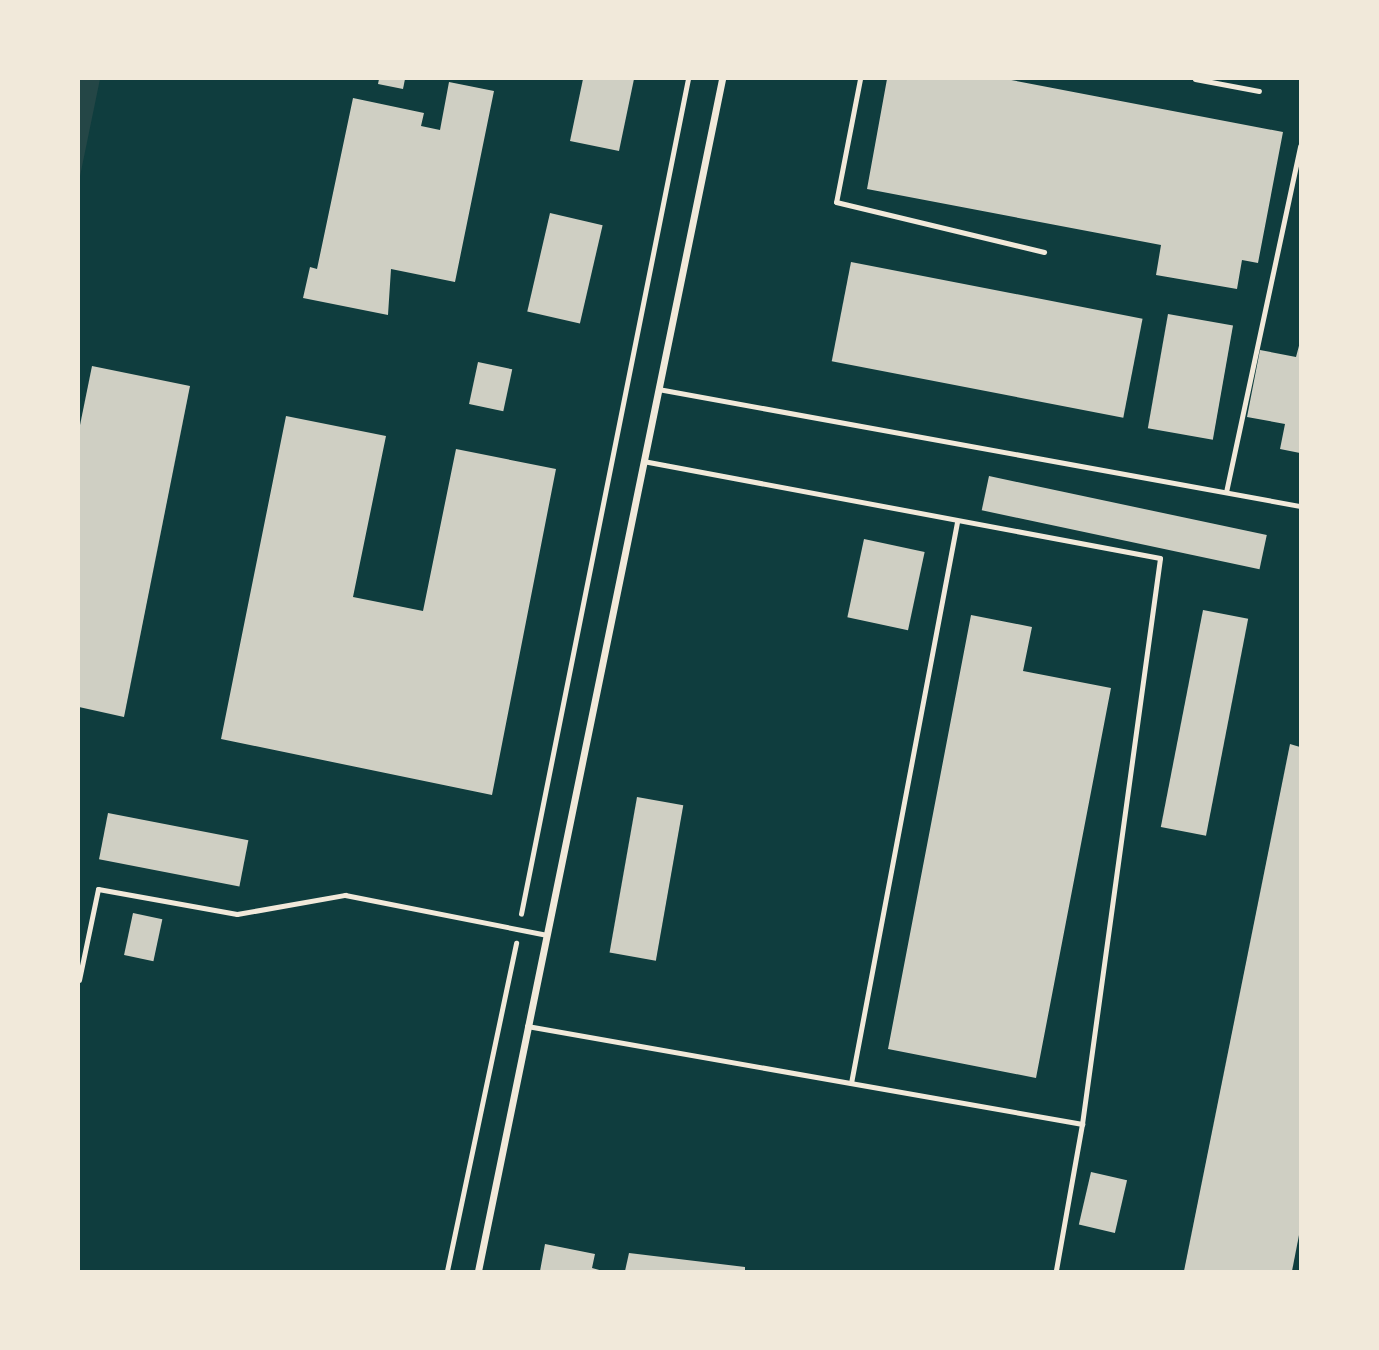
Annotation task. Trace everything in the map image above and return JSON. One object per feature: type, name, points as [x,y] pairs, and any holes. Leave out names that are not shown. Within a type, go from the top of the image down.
[{"type":"street","points":[[478,1271],[722,79]]},
{"type":"lane","points":[[860,79],[836,202],[1044,252]]},
{"type":"lane","points":[[1195,79],[1259,90]]},
{"type":"lane","points":[[1226,492],[1300,146]]},
{"type":"lane","points":[[658,388],[1300,506]]},
{"type":"lane","points":[[643,461],[1160,558],[1082,1124],[1056,1270]]},
{"type":"lane","points":[[851,1083],[957,522]]},
{"type":"lane","points":[[79,980],[98,889],[237,914],[345,895],[547,935]]},
{"type":"lane","points":[[527,1026],[1082,1124]]},
{"type":"path","points":[[447,1271],[519,928],[688,79]]},
{"type":"shaded area","points":[[79,79],[100,79],[79,181]]},
{"type":"building","points":[[379,79],[405,79],[403,89],[378,84]]},
{"type":"building","points":[[583,79],[634,79],[619,151],[570,141]]},
{"type":"building","points":[[887,79],[1006,79],[1283,132],[1258,263],[1242,260],[1237,289],[1156,275],[1161,245],[867,189]]},
{"type":"building","points":[[449,82],[494,91],[455,282],[391,269],[388,315],[303,298],[310,267],[317,269],[353,98],[424,113],[421,126],[440,130]]},
{"type":"building","points":[[550,213],[603,225],[580,324],[527,311]]},
{"type":"building","points":[[851,262],[1143,319],[1123,418],[832,361]]},
{"type":"building","points":[[1168,314],[1233,325],[1213,440],[1148,428]]},
{"type":"building","points":[[1300,342],[1300,453],[1280,449],[1285,424],[1247,417],[1260,350],[1296,357]]},
{"type":"building","points":[[478,362],[512,369],[503,411],[469,404]]},
{"type":"building","points":[[92,366],[190,386],[124,717],[79,707],[79,430]]},
{"type":"building","points":[[286,416],[386,436],[353,597],[423,611],[456,449],[556,469],[492,795],[221,739]]},
{"type":"building","points":[[989,476],[1267,535],[1260,569],[982,510]]},
{"type":"building","points":[[864,539],[925,552],[908,630],[847,617]]},
{"type":"building","points":[[1203,610],[1248,619],[1206,836],[1161,827]]},
{"type":"building","points":[[971,615],[1032,627],[1023,671],[1111,688],[1036,1078],[888,1049]]},
{"type":"building","points":[[1290,744],[1300,747],[1300,1230],[1292,1271],[1184,1271]]},
{"type":"building","points":[[637,797],[683,805],[656,961],[610,953]]},
{"type":"building","points":[[108,813],[248,840],[239,886],[99,859]]},
{"type":"building","points":[[133,913],[162,919],[153,961],[124,955]]},
{"type":"building","points":[[1091,1172],[1127,1180],[1115,1233],[1079,1225]]},
{"type":"building","points":[[545,1244],[595,1254],[592,1268],[603,1271],[540,1271]]},
{"type":"building","points":[[629,1253],[745,1267],[745,1271],[625,1271]]}]
